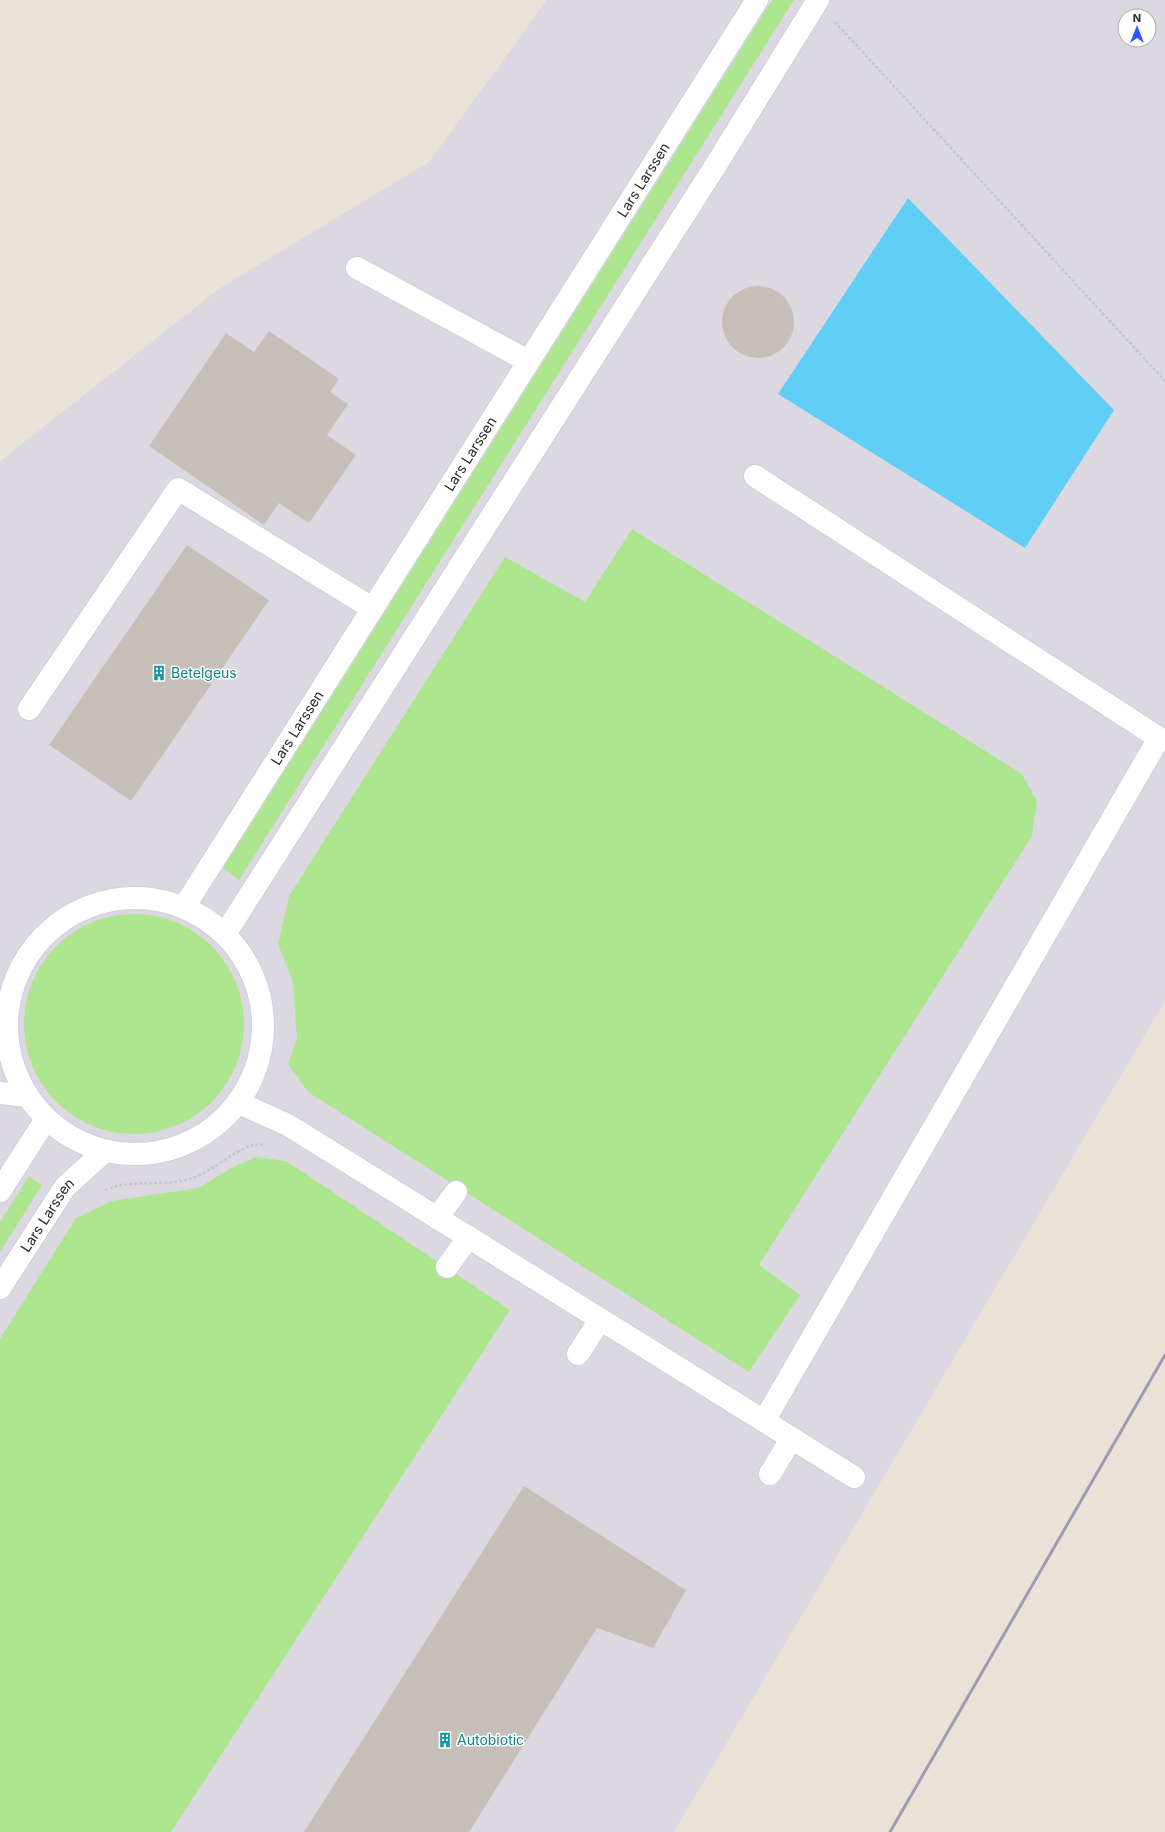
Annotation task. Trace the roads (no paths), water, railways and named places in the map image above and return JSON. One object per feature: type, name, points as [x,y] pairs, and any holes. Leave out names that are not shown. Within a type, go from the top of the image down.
[{"type":"street","name":"Lars Larssen","points":[[184,907],[757,0]]},
{"type":"street","points":[[225,934],[702,189],[817,1]]},
{"type":"street","points":[[357,268],[528,361]]},
{"type":"street","points":[[755,476],[1159,738],[764,1421]]},
{"type":"street","points":[[29,709],[178,489],[372,608]]},
{"type":"street","points":[[121,898],[153,898],[184,907],[225,934],[245,958],[258,986],[264,1016],[262,1046],[254,1076],[239,1103],[212,1129],[179,1147],[142,1154],[105,1151],[73,1139],[46,1119],[26,1096],[15,1075],[3,1031],[9,998],[20,968],[38,941],[61,920],[90,905],[121,898]]},
{"type":"street","points":[[0,1093],[26,1096]]},
{"type":"street","points":[[239,1103],[288,1125],[854,1477]]},
{"type":"street","points":[[0,1191],[46,1119]]},
{"type":"street","name":"Lars Larssen","points":[[0,1288],[65,1186],[105,1151]]},
{"type":"street","points":[[438,1218],[456,1192]]},
{"type":"street","points":[[447,1267],[469,1237]]},
{"type":"street","points":[[578,1354],[600,1320]]},
{"type":"street","points":[[770,1474],[791,1439]]},
{"type":"water","points":[[908,198],[1114,410],[1025,548],[778,394]]},
{"type":"railway","points":[[890,1832],[1165,1355]]},
{"type":"place","name":"Betelgeus","points":[[159,673]]},
{"type":"place","name":"Autobiotic","points":[[445,1740]]}]
